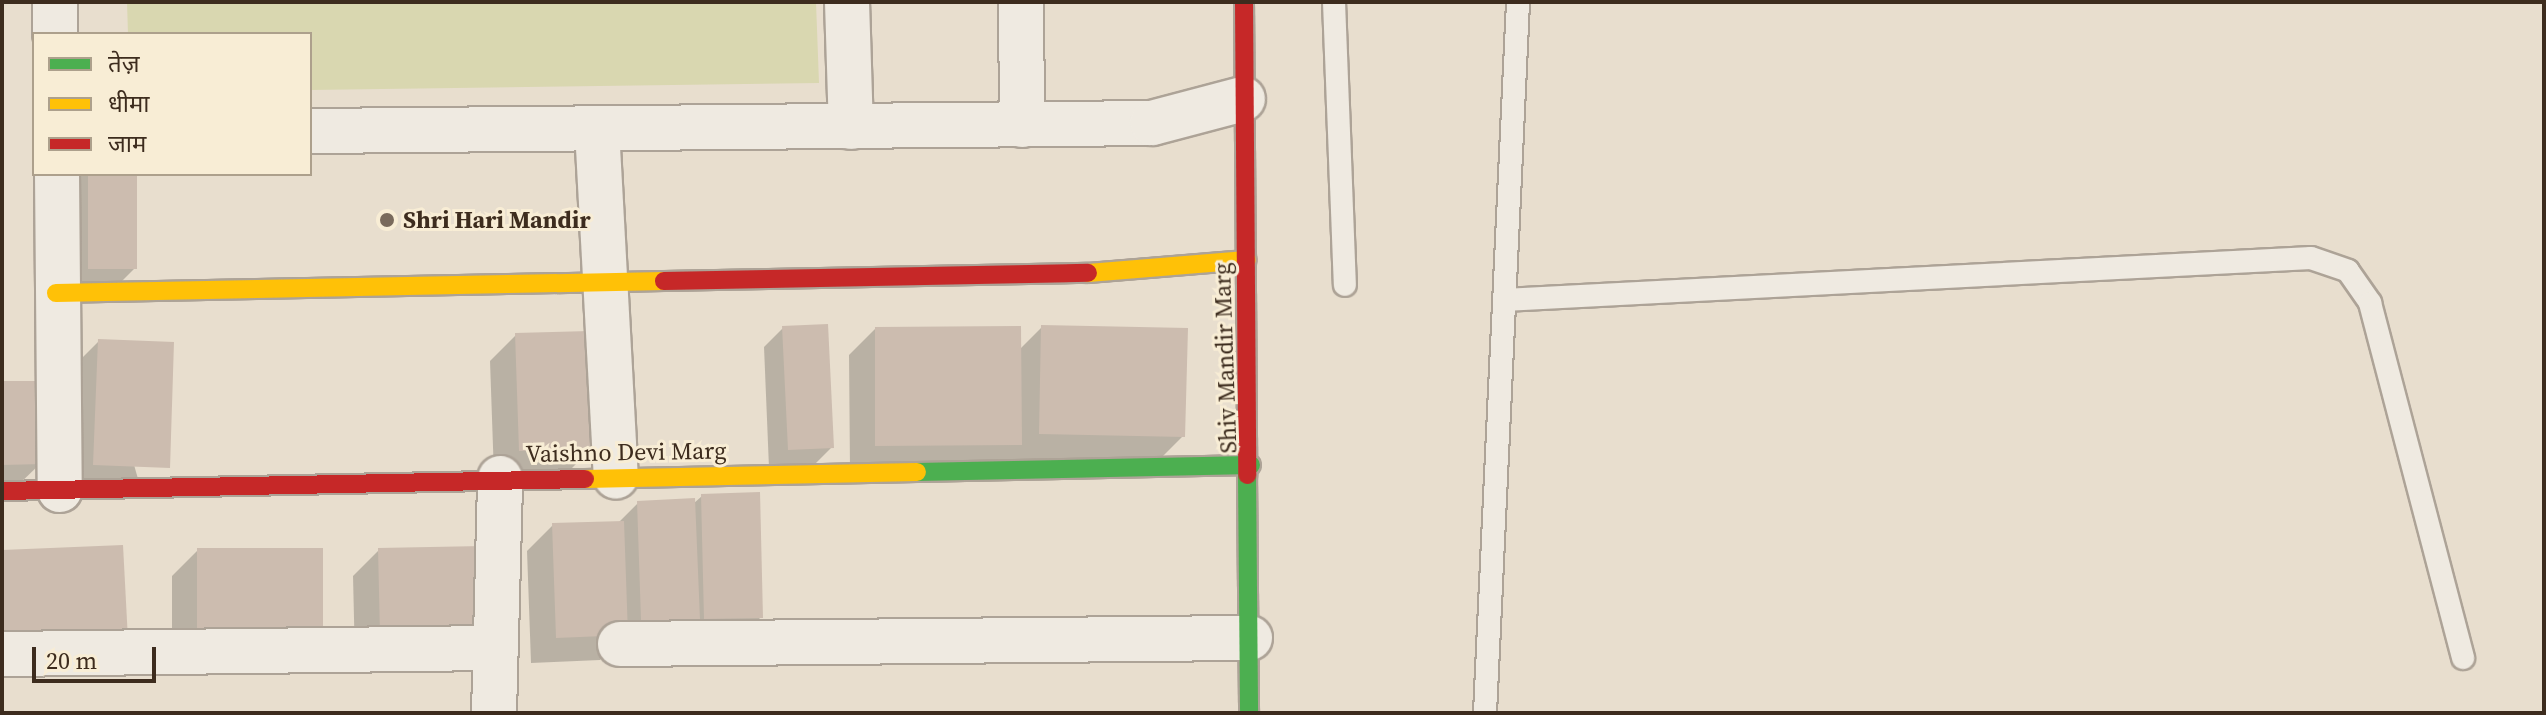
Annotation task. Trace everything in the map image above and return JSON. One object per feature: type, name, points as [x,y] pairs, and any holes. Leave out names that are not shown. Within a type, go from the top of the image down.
[{"type":"street","points":[[55,2],[55,32]]},
{"type":"street","points":[[847,2],[851,127]]},
{"type":"street","points":[[1021,2],[1022,125]]},
{"type":"street","name":"Shiv Mandir Marg","points":[[1244,2],[1243,99],[1251,465],[1249,713]]},
{"type":"street","points":[[312,131],[1152,123],[1243,99]]},
{"type":"street","points":[[597,129],[608,278],[616,476]]},
{"type":"street","points":[[57,176],[60,490]]},
{"type":"street","points":[[56,293],[608,278],[1168,271],[1246,260]]},
{"type":"street","name":"Vaishno Devi Marg","points":[[2,491],[500,478],[1251,465]]},
{"type":"street","points":[[494,713],[500,478]]},
{"type":"street","points":[[620,644],[1250,638]]},
{"type":"street","points":[[2,654],[495,648]]},
{"type":"lane","points":[[1334,2],[1345,285]]},
{"type":"lane","points":[[1485,713],[1518,2]]},
{"type":"lane","points":[[1504,300],[2311,258],[2348,271],[2370,303],[2463,658]]},
{"type":"shaded area","points":[[127,2],[816,2],[819,83],[312,90],[312,32],[128,32]]},
{"type":"building","points":[[88,176],[137,176],[137,269],[88,269]]},
{"type":"building","points":[[828,324],[834,448],[788,450],[782,326]]},
{"type":"building","points":[[1041,325],[1188,328],[1185,437],[1039,434]]},
{"type":"building","points":[[1021,326],[1022,445],[875,446],[875,327]]},
{"type":"building","points":[[590,331],[594,449],[519,451],[515,333]]},
{"type":"building","points":[[98,339],[174,342],[170,468],[93,465]]},
{"type":"building","points":[[2,381],[42,381],[43,464],[2,465]]},
{"type":"building","points":[[760,492],[763,618],[704,619],[701,494]]},
{"type":"building","points":[[695,498],[700,620],[641,620],[637,501]]},
{"type":"building","points":[[624,521],[628,635],[556,638],[552,523]]},
{"type":"building","points":[[123,545],[128,640],[2,647],[2,550]]},
{"type":"building","points":[[483,546],[484,633],[380,635],[378,548]]},
{"type":"building","points":[[197,548],[323,548],[323,642],[197,642]]},
{"type":"traffic: fast","points":[[917,472],[1251,465]]},
{"type":"traffic: fast","points":[[1247,475],[1249,713]]},
{"type":"traffic: slow","points":[[1088,273],[1246,260]]},
{"type":"traffic: slow","points":[[56,293],[664,281]]},
{"type":"traffic: slow","points":[[585,479],[917,472]]},
{"type":"traffic: jam","points":[[1244,2],[1247,475]]},
{"type":"traffic: jam","points":[[664,281],[1088,273]]},
{"type":"traffic: jam","points":[[2,491],[585,479]]},
{"type":"place","name":"Shri Hari Mandir","points":[[387,220]]}]
